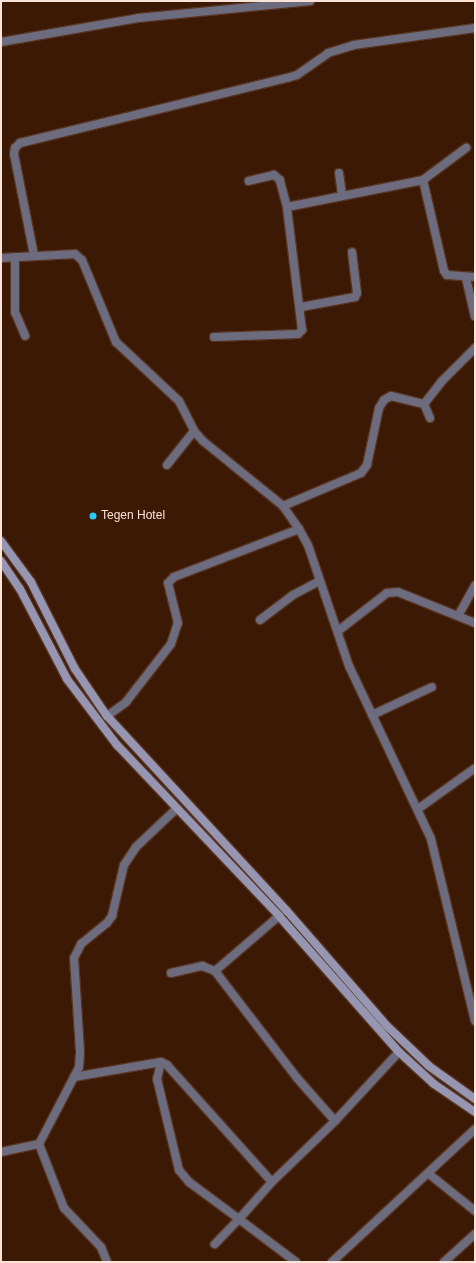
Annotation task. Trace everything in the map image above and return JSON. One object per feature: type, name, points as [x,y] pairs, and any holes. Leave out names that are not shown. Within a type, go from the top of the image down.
[{"type":"main road","points":[[1,541],[10,551],[31,582],[75,669],[107,716],[186,804],[243,863],[387,1026],[429,1066],[475,1100]]},
{"type":"main road","points":[[10,551],[1,560],[20,589],[67,679],[88,709],[117,745],[279,916],[399,1052],[434,1084],[475,1112]]},
{"type":"main road","points":[[234,870],[243,863]]},
{"type":"street","points":[[1,42],[138,18],[310,1]]},
{"type":"street","points":[[34,255],[14,154],[15,148],[20,143],[297,75],[328,53],[354,45],[475,28]]},
{"type":"street","points":[[287,207],[423,180],[466,148]]},
{"type":"street","points":[[339,173],[342,195]]},
{"type":"street","points":[[214,337],[298,334],[302,330],[301,307],[287,207],[277,176],[249,181]]},
{"type":"street","points":[[423,180],[441,267],[447,275],[466,278],[475,277]]},
{"type":"street","points":[[301,307],[355,298],[358,293],[352,252]]},
{"type":"street","points":[[1,258],[34,255],[75,254],[82,260],[113,337],[179,401],[194,431],[203,441],[283,506],[299,529],[308,545],[319,581],[350,666],[418,809],[438,860],[475,1021]]},
{"type":"street","points":[[15,257],[15,312],[25,336]]},
{"type":"street","points":[[466,278],[475,316]]},
{"type":"street","points":[[424,404],[441,382],[475,348]]},
{"type":"street","points":[[283,506],[361,473],[367,465],[379,408],[384,400],[391,396],[424,404]]},
{"type":"street","points":[[424,404],[430,418]]},
{"type":"street","points":[[167,465],[194,431]]},
{"type":"street","points":[[107,716],[126,702],[171,644],[178,623],[168,583],[174,577],[299,529]]},
{"type":"street","points":[[260,620],[293,595],[319,581]]},
{"type":"street","points":[[458,616],[475,585]]},
{"type":"street","points":[[338,631],[387,593],[398,592],[475,623]]},
{"type":"street","points":[[372,715],[432,686]]},
{"type":"street","points":[[418,809],[475,768]]},
{"type":"street","points":[[1,1152],[38,1144],[74,1077],[79,1067],[80,1051],[74,958],[81,944],[107,923],[112,916],[124,865],[136,847],[176,809]]},
{"type":"street","points":[[215,971],[279,916]]},
{"type":"street","points":[[170,973],[202,966],[215,971],[297,1078],[335,1121]]},
{"type":"street","points":[[215,1244],[239,1220],[272,1182],[335,1121],[399,1052]]},
{"type":"street","points":[[74,1077],[162,1062],[167,1065],[272,1182]]},
{"type":"street","points":[[162,1062],[157,1080],[179,1170],[190,1182],[296,1262]]},
{"type":"street","points":[[332,1262],[429,1174],[475,1129]]},
{"type":"street","points":[[38,1144],[64,1208],[101,1247],[108,1262]]},
{"type":"street","points":[[429,1174],[475,1211]]},
{"type":"street","points":[[449,1261],[475,1234]]},
{"type":"place","name":"Tegen Hotel","points":[[93,516]]}]
